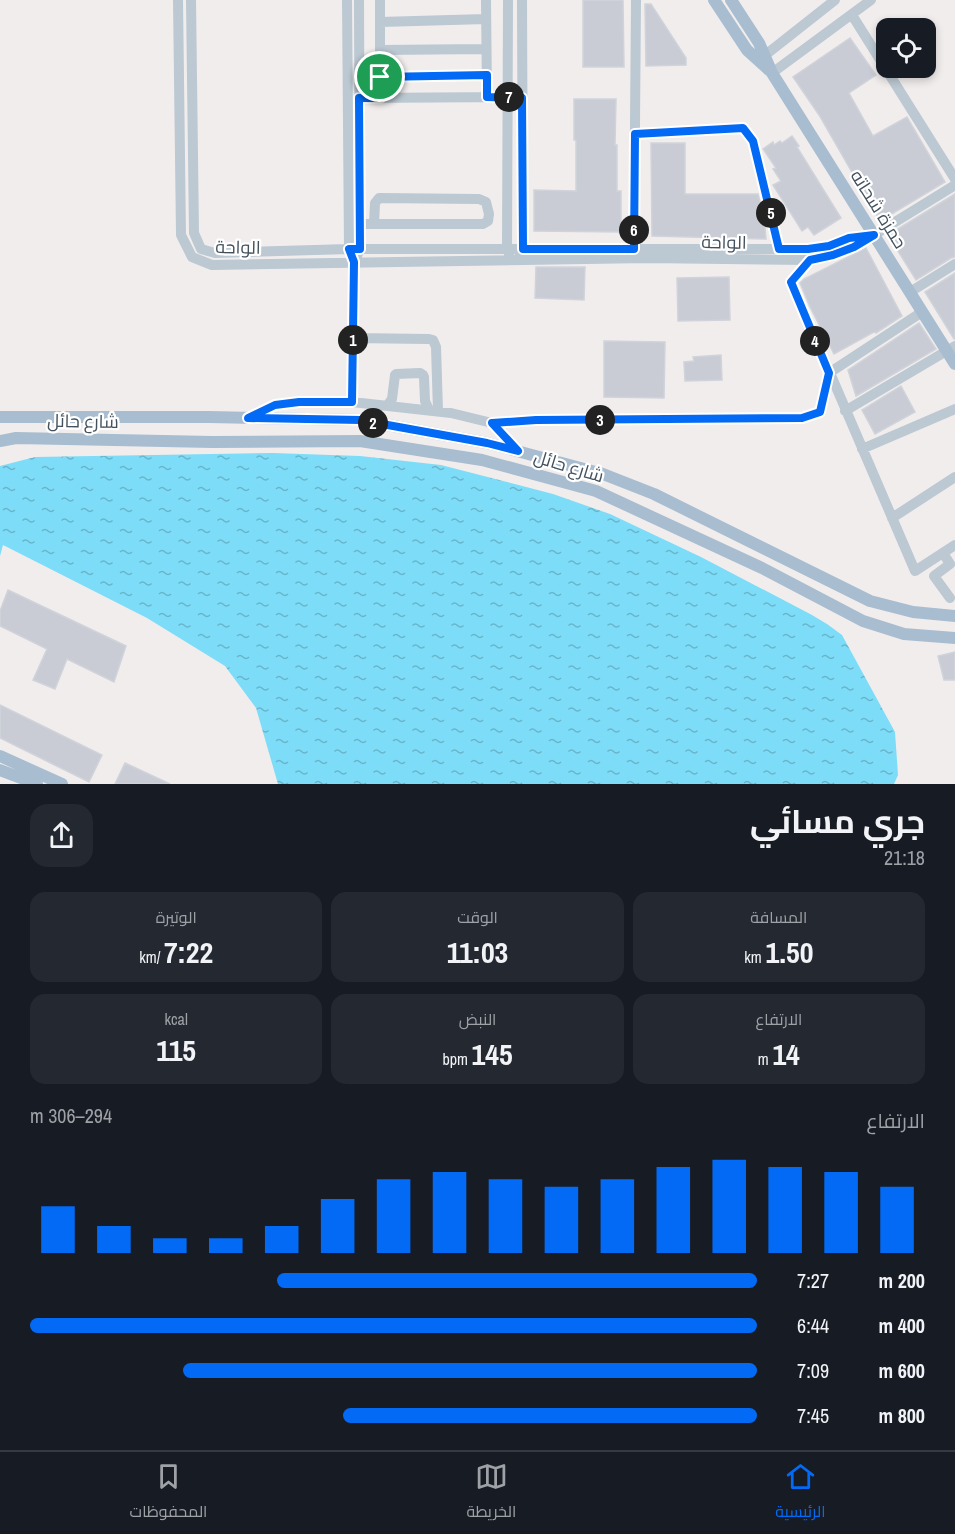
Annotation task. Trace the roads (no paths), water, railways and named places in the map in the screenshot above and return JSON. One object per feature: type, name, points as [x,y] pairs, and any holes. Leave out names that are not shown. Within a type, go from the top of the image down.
[{"type":"main road","name":"حمزة شحاته","points":[[714,0],[747,50],[772,73]]},
{"type":"main road","name":"حمزة شحاته","points":[[731,0],[759,43],[772,73],[922,312],[951,349],[955,364]]},
{"type":"main road","name":"شارع حائل","points":[[0,417],[360,420],[487,443],[603,474],[654,495],[870,601],[913,612],[955,616]]},
{"type":"main road","name":"شارع حائل","points":[[0,441],[16,438],[212,442],[360,441],[482,460],[596,491],[762,568],[863,621],[904,634],[955,638]]},
{"type":"main road","points":[[0,756],[62,784]]},
{"type":"main road","points":[[0,770],[37,784]]},
{"type":"street","name":"الواحة","points":[[178,0],[181,235],[192,257],[213,265],[354,262],[509,254],[523,249],[808,249],[829,246],[849,238],[874,235]]},
{"type":"street","name":"الواحة","points":[[191,0],[194,233],[201,249],[215,253],[354,249],[648,258],[810,260],[854,247],[874,235]]},
{"type":"street","points":[[347,0],[354,249],[352,402]]},
{"type":"street","points":[[354,249],[360,225],[359,0]]},
{"type":"street","points":[[380,0],[380,98]]},
{"type":"street","points":[[486,0],[487,97]]},
{"type":"street","points":[[508,0],[509,254]]},
{"type":"street","points":[[522,0],[523,249]]},
{"type":"street","points":[[634,249],[636,0]]},
{"type":"street","points":[[764,56],[835,0]]},
{"type":"street","points":[[772,73],[871,0]]},
{"type":"street","points":[[852,15],[955,179]]},
{"type":"street","points":[[380,22],[486,19]]},
{"type":"street","points":[[380,50],[486,49]]},
{"type":"street","points":[[380,77],[487,75]]},
{"type":"street","points":[[359,98],[522,98]]},
{"type":"street","points":[[635,134],[743,128],[753,141],[779,249]]},
{"type":"street","points":[[874,235],[955,185]]},
{"type":"street","points":[[360,225],[483,224],[488,221],[489,214],[486,202],[478,199],[379,198],[375,203],[374,224]]},
{"type":"street","points":[[810,260],[791,282],[915,571],[955,545]]},
{"type":"street","points":[[910,292],[955,264]]},
{"type":"street","points":[[248,418],[275,405],[299,402],[352,402],[451,413],[492,423],[536,420],[802,418],[820,412],[829,373],[922,312]]},
{"type":"street","points":[[353,338],[434,340],[436,347],[433,411]]},
{"type":"street","points":[[845,411],[951,349]]},
{"type":"street","points":[[387,406],[392,399],[394,375],[420,373],[424,377],[425,401],[433,411]]},
{"type":"street","points":[[862,449],[955,409]]},
{"type":"street","points":[[492,423],[518,451]]},
{"type":"street","points":[[892,518],[955,477]]},
{"type":"street","points":[[943,553],[953,563],[934,576],[950,598]]},
{"type":"water","points":[[273,453],[360,456],[441,465],[553,494],[610,514],[701,557],[812,615],[842,635],[895,732],[898,775],[894,784],[278,784],[256,708],[225,666],[147,618],[3,545],[0,556],[0,466],[35,457]]}]
